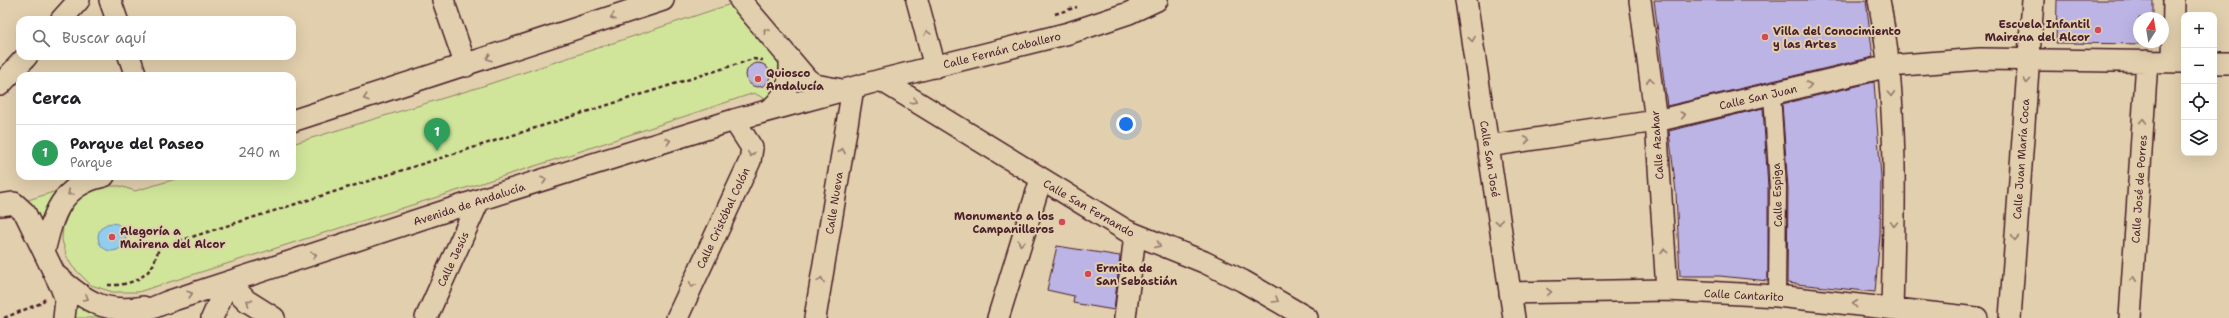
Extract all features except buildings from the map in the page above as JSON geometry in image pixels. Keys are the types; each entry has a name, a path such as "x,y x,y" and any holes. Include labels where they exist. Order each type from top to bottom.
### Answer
{"street":[{"path":"65,16 79,0"},
{"path":"110,0 116,16"},
{"path":"443,0 466,66"},
{"path":"296,120 466,66 663,0"},
{"path":"740,0 800,74 815,85 848,89"},
{"path":"917,0 935,67"},
{"name":"Calle Fernán Caballero","path":"848,89 1076,31 1129,13 1157,0"},
{"name":"Calle San José","path":"1466,0 1514,318"},
{"name":"Calle Azahar","path":"1640,0 1656,121 1667,290"},
{"path":"1879,0 1889,66 1895,223 1892,308"},
{"name":"Calle Juan María Coca","path":"2010,318 2033,0"},
{"path":"2174,0 2179,62"},
{"name":"Calle San Juan","path":"1488,146 1656,121 1889,66 1980,59 2179,62"},
{"path":"0,84 23,60"},
{"path":"130,60 135,72"},
{"name":"Calle José de Porres","path":"2130,318 2147,61"},
{"path":"771,109 786,93 791,74 790,62"},
{"path":"2217,63 2229,63"},
{"name":"Calle San Fernando","path":"881,80 1135,235 1223,272 1307,318"},
{"name":"Avenida de Andalucía","path":"128,318 167,302 479,200 734,120 848,89"},
{"name":"Calle Nueva","path":"815,318 848,89"},
{"name":"Calle Espiga","path":"1772,94 1778,188 1777,296"},
{"name":"Calle Cristóbal Colón","path":"677,318 750,160 752,148 734,120"},
{"path":"1001,309 1041,179"},
{"path":"44,252 50,226 61,201 82,183 91,180"},
{"name":"Calle Jesús","path":"426,318 479,200"},
{"path":"9,205 25,213 44,252 66,300 64,318"},
{"path":"1125,318 1135,235"},
{"name":"Avenida de Andalucía","path":"57,279 84,298 98,305 111,309 126,310 167,302"},
{"path":"212,318 228,282 247,301 274,318"},
{"name":"Calle Cantarito","path":"1510,293 1667,290 1777,296 1977,318"}],"path":[{"path":"104,284 117,286 126,284 141,277 152,265 160,247 753,59 766,61"},
{"path":"4,318 41,304 57,279"}],"green space":[{"path":"734,3 778,59 784,74 767,100 754,93 560,158 138,292 113,292 91,285 72,266 67,257 62,240 63,227 71,207 85,194 100,187 120,186 135,191 172,180 296,180 296,143 480,87"},
{"path":"66,188 43,232 22,202"},
{"path":"76,299 114,318 73,318"}],"water":[{"path":"112,223 118,224 122,227 125,231 125,243 122,247 118,250 112,251 106,250 102,247 99,243 98,237 99,231 102,227 106,224"}],"place":[{"name":"Escuela Infantil Mairena del Alcor","path":"2098,30"},
{"name":"Villa del Conocimiento y las Artes","path":"1765,37"},
{"name":"Quiosco Andalucía","path":"758,79"},
{"name":"Parque del Paseo","path":"437,151"},
{"name":"Monumento a los Campanilleros","path":"1062,222"},
{"name":"Alegoría a Mairena del Alcor","path":"112,237"},
{"name":"Ermita de San Sebastián","path":"1088,274"}]}
